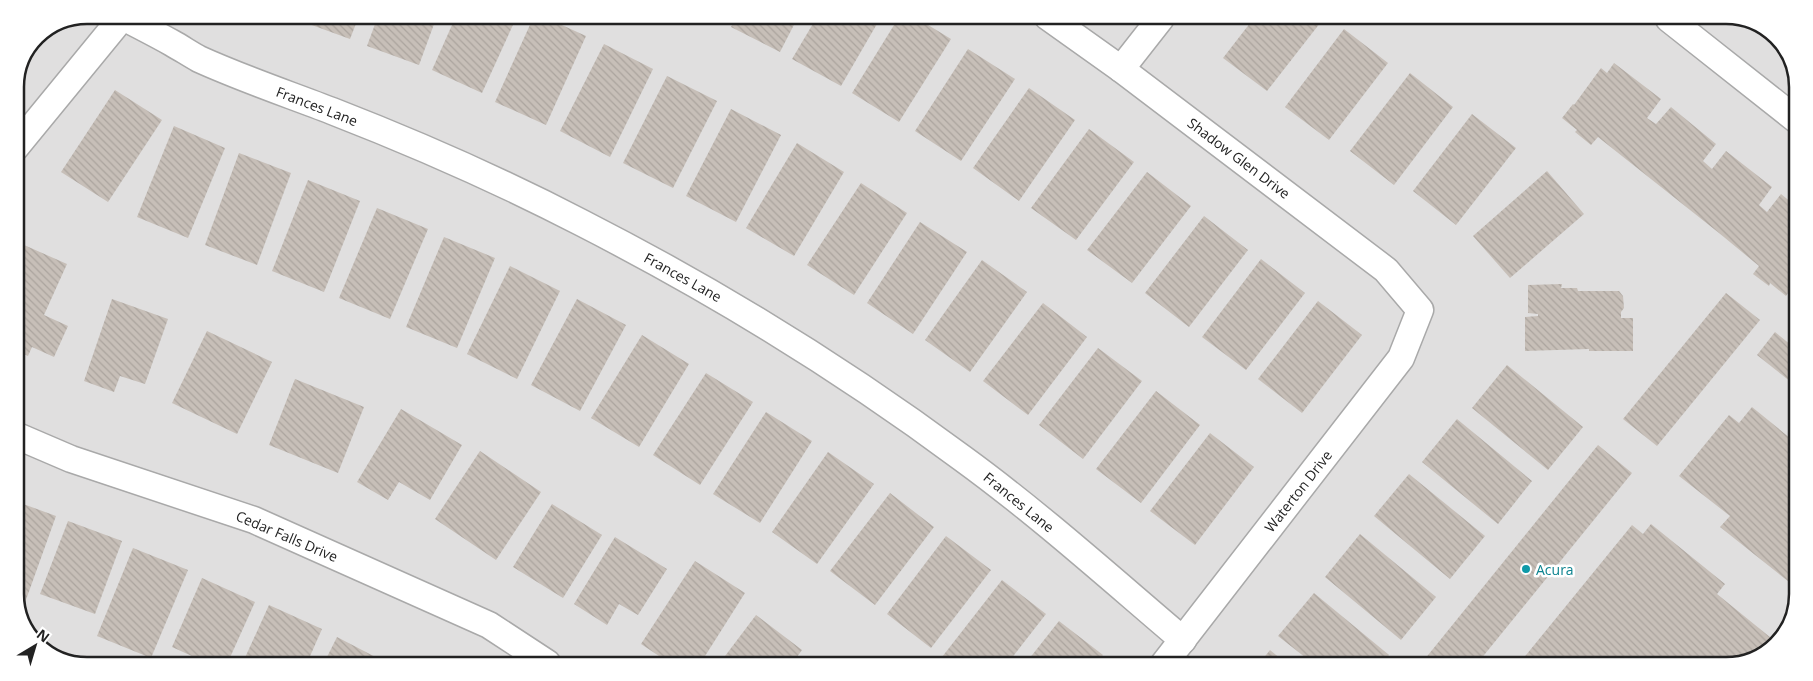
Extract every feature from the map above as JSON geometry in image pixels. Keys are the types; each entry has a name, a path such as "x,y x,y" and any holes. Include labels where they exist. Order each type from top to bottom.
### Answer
{"street":[{"path":"24,137 117,24"},
{"name":"Frances Lane","path":"138,24 213,65 333,111 499,182 660,264 738,309 890,406 964,458 1035,514 1183,640"},
{"name":"Shadow Glen Drive","path":"1058,24 1121,69 1386,270 1420,310"},
{"path":"1121,69 1156,24"},
{"path":"1675,24 1789,114"},
{"name":"Waterton Drive","path":"1169,657 1401,358 1420,310"},
{"name":"Cedar Falls Drive","path":"24,439 71,458 254,520 489,625 537,657"}],"shaded area":[{"path":"87,24 1726,24 1746,27 1758,32 1771,42 1781,55 1789,83 1789,594 1786,614 1774,636 1764,644 1746,654 1726,657 87,657 67,654 60,651 60,621 30,621 24,598 24,87 25,75 34,52 52,34 63,29"}],"building":[{"path":"309,24 356,24 350,39"},
{"path":"375,24 434,24 419,65 367,46"},
{"path":"452,24 513,24 482,93 432,70"},
{"path":"530,24 560,24 586,36 546,125 495,102"},
{"path":"732,24 794,24 780,52 731,27"},
{"path":"813,24 877,24 841,86 792,59"},
{"path":"895,24 926,24 951,39 899,122 852,93"},
{"path":"1249,24 1319,24 1267,91 1223,58"},
{"path":"1344,29 1388,63 1329,140 1285,107"},
{"path":"604,44 653,69 610,157 560,131"},
{"path":"968,49 1015,79 961,161 915,131"},
{"path":"1614,63 1661,99 1647,118 1656,124 1671,107 1716,144 1703,161 1712,169 1726,151 1772,187 1759,205 1767,212 1781,194 1789,200 1789,292 1786,296 1770,283 1769,286 1753,274 1759,266 1719,233 1598,137 1591,145 1562,118 1601,68 1607,73"},
{"path":"1410,73 1453,107 1394,185 1350,151"},
{"path":"667,76 717,101 673,188 623,163"},
{"path":"1029,88 1075,120 1019,201 973,168"},
{"path":"115,90 162,120 108,202 61,172"},
{"path":"731,109 781,135 736,222 686,196"},
{"path":"1472,114 1516,148 1456,225 1413,191"},
{"path":"174,126 225,148 188,238 137,217"},
{"path":"1089,129 1134,162 1076,240 1031,208"},
{"path":"797,143 844,172 794,256 746,228"},
{"path":"239,153 291,173 257,265 205,245"},
{"path":"1547,171 1584,214 1510,278 1473,236"},
{"path":"1147,172 1191,206 1132,283 1087,250"},
{"path":"308,180 360,201 324,292 272,271"},
{"path":"861,183 907,213 854,295 807,265"},
{"path":"377,208 428,229 390,319 339,298"},
{"path":"1204,216 1248,250 1189,327 1145,293"},
{"path":"920,222 967,252 913,334 867,303"},
{"path":"444,237 495,258 457,348 406,327"},
{"path":"24,245 67,264 44,315 68,326 54,357 32,347 28,356 24,354"},
{"path":"1261,259 1305,293 1246,370 1202,337"},
{"path":"982,260 1027,292 970,372 925,340"},
{"path":"510,266 560,291 517,379 467,354"},
{"path":"1562,284 1561,288 1577,288 1578,291 1619,291 1623,296 1624,308 1621,312 1621,318 1633,318 1633,351 1589,351 1589,349 1525,351 1525,317 1538,316 1538,314 1528,313 1528,285"},
{"path":"1726,293 1760,320 1657,446 1623,419"},
{"path":"112,299 168,319 145,384 120,376 114,392 84,381"},
{"path":"577,299 626,325 580,411 531,385"},
{"path":"1318,301 1362,335 1302,413 1258,379"},
{"path":"1043,303 1087,337 1028,415 983,381"},
{"path":"207,331 272,362 237,434 172,403"},
{"path":"1775,332 1789,343 1789,380 1757,355"},
{"path":"642,335 689,364 639,447 591,418"},
{"path":"1098,348 1142,381 1083,459 1039,425"},
{"path":"1507,365 1583,427 1548,470 1472,408"},
{"path":"706,373 753,402 700,485 653,455"},
{"path":"295,379 364,407 338,473 269,445"},
{"path":"1156,391 1200,425 1141,503 1096,469"},
{"path":"1752,407 1789,437 1789,582 1720,527 1730,516 1679,476 1729,415 1739,423"},
{"path":"401,409 462,445 430,500 399,482 388,500 357,482"},
{"path":"766,412 812,441 760,523 713,494"},
{"path":"1457,419 1532,481 1498,524 1422,462"},
{"path":"1210,433 1254,467 1195,545 1150,511"},
{"name":"Acura","path":"1598,445 1632,473 1482,657 1426,657"},
{"path":"480,451 541,492 496,560 435,519"},
{"path":"828,452 874,484 817,564 772,532"},
{"path":"1409,474 1485,536 1450,579 1374,516"},
{"path":"890,493 934,527 875,605 830,571"},
{"path":"24,504 56,516 25,603"},
{"path":"552,504 602,535 563,598 513,567"},
{"path":"68,521 122,541 95,614 40,594"},
{"path":"1651,524 1725,584 1717,594 1771,638 1754,651 1738,656 1726,657 1524,657 1632,525 1643,534"},
{"path":"1360,534 1436,597 1401,640 1325,577"},
{"path":"946,536 991,570 931,648 887,614"},
{"path":"615,537 667,569 638,615 619,604 607,625 574,604"},
{"path":"133,548 188,570 151,657 97,636"},
{"path":"695,561 745,593 704,657 660,657 641,644"},
{"path":"202,578 255,602 230,657 194,657 172,647"},
{"path":"1002,580 1046,614 1012,657 942,657"},
{"path":"1314,593 1389,655 1387,657 1305,657 1278,636"},
{"path":"269,605 322,629 310,657 245,657"},
{"path":"756,615 802,650 797,657 724,657"},
{"path":"1059,621 1103,655 1101,657 1031,657"},
{"path":"337,637 375,657 327,657"},
{"path":"1270,650 1278,657 1264,657"}],"place":[{"name":"Acura","path":"1526,569"}]}
